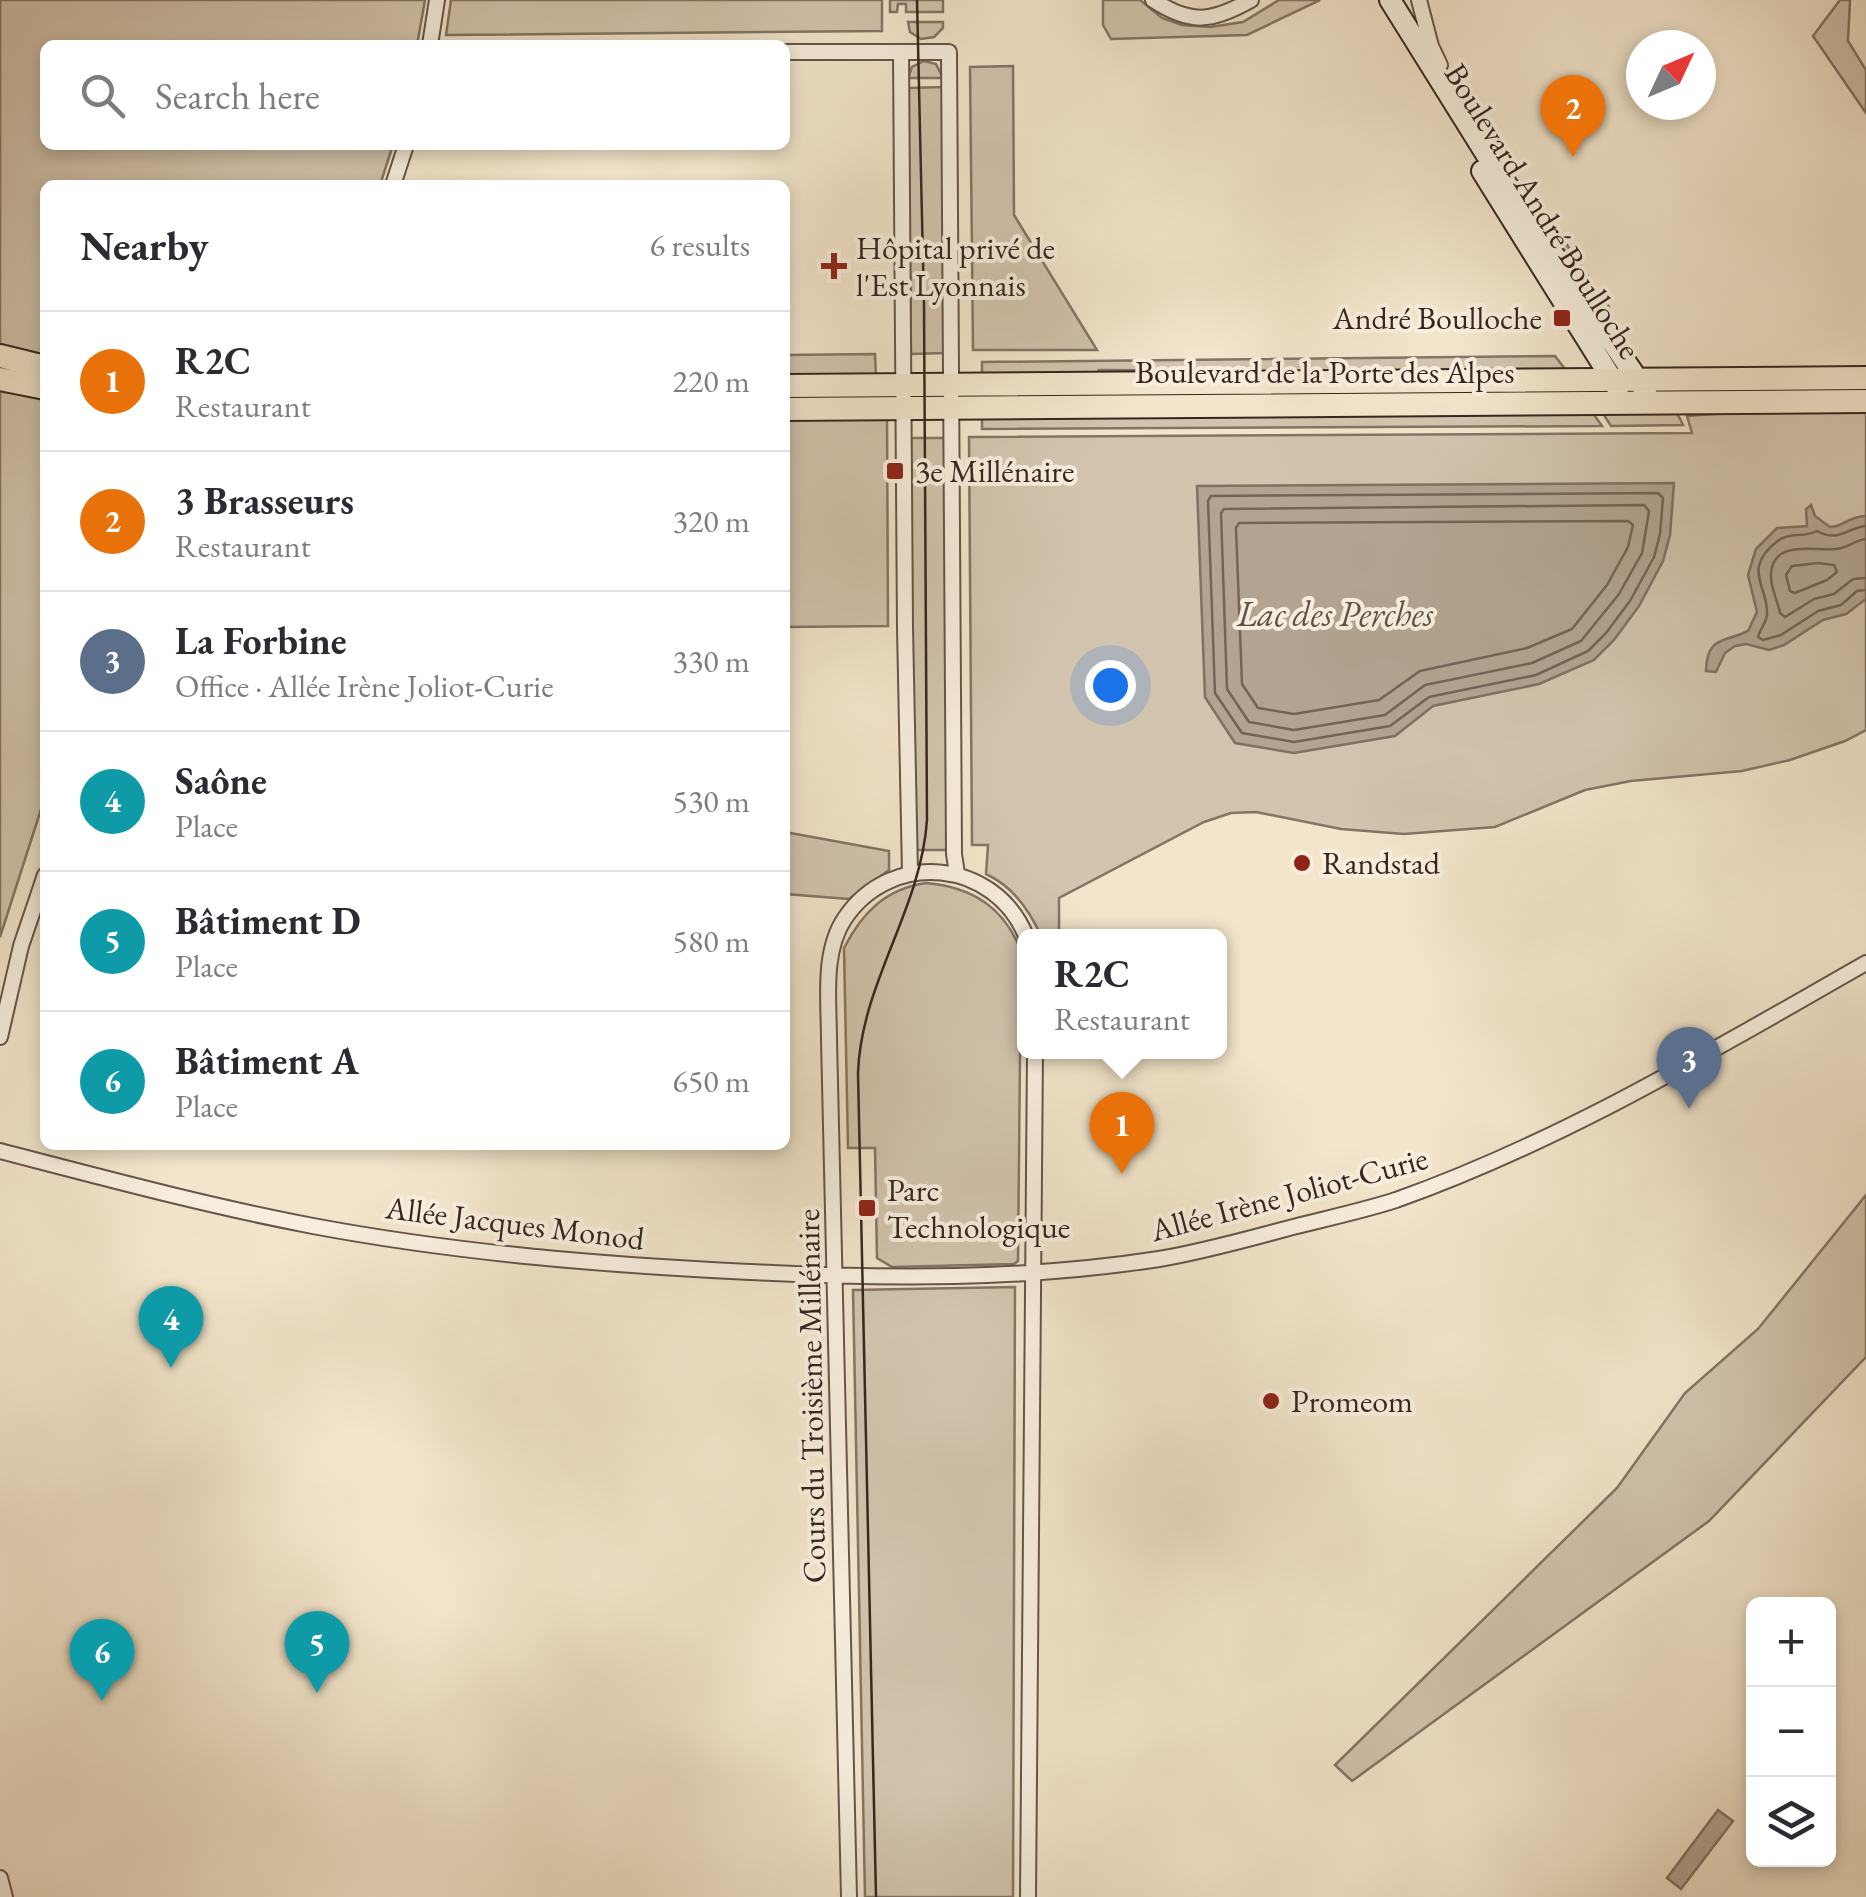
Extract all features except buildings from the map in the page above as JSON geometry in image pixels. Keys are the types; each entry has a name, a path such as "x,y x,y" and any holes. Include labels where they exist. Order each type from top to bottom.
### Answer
{"main road":[{"name":"Boulevard André Boulloche","path":"1376,0 1627,403"},
{"name":"Boulevard André Boulloche","path":"1390,0 1486,154 1653,403"},
{"path":"0,356 40,366"},
{"name":"Boulevard de la Porte des Alpes","path":"790,409 903,398 1612,380 1866,378"},
{"path":"0,379 40,387"},
{"name":"Boulevard de la Porte des Alpes","path":"790,387 903,398"},
{"name":"Boulevard de la Porte des Alpes","path":"951,397 1627,403 1866,401"}],"street":[{"path":"431,40 436,0"},
{"path":"1153,0 1180,17 1212,17 1251,0"},
{"path":"1419,0 1431,46 1486,154"},
{"path":"790,52 949,52 953,836 957,874"},
{"path":"901,52 910,873"},
{"path":"396,180 404,150"},
{"name":"Cours du Troisième Millénaire","path":"849,1897 830,956 845,918 864,898 894,878 910,873 957,874 984,885 1007,904 1022,929"},
{"path":"0,1037 21,946 40,889"},
{"name":"Allée Irène Joliot-Curie","path":"1033,1273 1204,1250 1390,1202 1583,1121 1866,963"},
{"path":"1028,1897 1035,1059"},
{"name":"Allée Jacques Monod","path":"0,1151 319,1227 467,1249 632,1266 835,1276 1033,1273"},
{"path":"0,1878 4,1897"}],"shaded area":[{"path":"0,0 425,0 418,40 40,40 40,150 391,150 382,180 40,180 40,381 0,371"},
{"path":"451,0 882,0 882,31 446,35"},
{"path":"890,0 943,0 943,12 906,12 906,4 898,4 897,12 890,12"},
{"path":"1103,0 1140,0 1162,18 1182,25 1210,27 1243,22 1279,0 1320,0 1247,35 1111,39 1103,25"},
{"path":"1840,0 1850,0 1848,41 1866,70 1866,113 1813,36"},
{"path":"908,22 943,22 943,28 934,37 921,39 910,32"},
{"path":"924,61 936,64 943,78 908,78 912,67"},
{"path":"1013,66 1014,215 1097,350 973,350 970,67"},
{"path":"943,87 945,353 911,354 908,88"},
{"path":"1536,214 1559,233 1609,307 1602,312"},
{"path":"875,354 876,378 790,378 790,355"},
{"path":"1555,356 1568,373 1099,370 1093,377 982,377 982,362"},
{"path":"0,387 40,396 40,813 0,937"},
{"path":"1590,409 1602,426 982,429 982,415"},
{"path":"1600,409 1675,409 1683,425 1611,426"},
{"path":"1866,409 1866,730 1790,760 1742,771 1631,781 1585,790 1495,827 1404,834 1341,829 1256,812 1231,813 1204,822 1059,898 1059,929 1037,929 1019,900 986,874 988,845 972,845 969,437 1692,433 1687,416"},
{"path":"887,414 888,626 790,627 790,415"},
{"path":"911,438 946,438 949,850 914,850"},
{"path":"790,833 889,851 889,870 849,899 790,894"},
{"path":"943,885 972,895 996,911 1017,942 1020,1059 1018,1261 1014,1264 892,1267 877,1258 875,1148 848,1148 844,948 876,905 911,886"},
{"path":"1866,1195 1866,1357 1709,1521 1352,1781 1335,1765 1617,1488 1685,1393 1758,1329"},
{"path":"1015,1287 1013,1897 865,1897 853,1290"}],"water":[{"name":"Lac des Perches","path":"1674,483 1670,535 1663,561 1639,606 1594,660 1539,684 1433,706 1395,736 1294,753 1235,743 1205,697 1197,486"},
{"path":"1811,505 1815,516 1830,527 1866,516 1866,599 1846,614 1823,620 1784,645 1769,650 1746,644 1735,646 1725,653 1716,672 1706,671 1713,646 1748,631 1757,612 1748,575 1756,549 1777,528 1807,526 1806,509"},
{"path":"1718,1810 1733,1821 1681,1889 1667,1878"}],"tram line":[{"path":"876,1897 858,1073 869,1008 914,885 927,820 924,305 917,0"}],"place":[{"name":"3 Brasseurs","path":"1573,157"},
{"name":"Hôpital privé de l'Est Lyonnais","path":"834,266"},
{"name":"André Boulloche","path":"1562,318"},
{"name":"3e Millénaire","path":"895,471"},
{"name":"Randstad","path":"1302,863"},
{"name":"La Forbine","path":"1689,1109"},
{"name":"R2C","path":"1122,1174"},
{"name":"Parc Technologique","path":"867,1208"},
{"name":"Saône","path":"171,1368"},
{"name":"Promeom","path":"1271,1401"},
{"name":"Bâtiment D","path":"317,1693"},
{"name":"Bâtiment A","path":"102,1701"}]}
